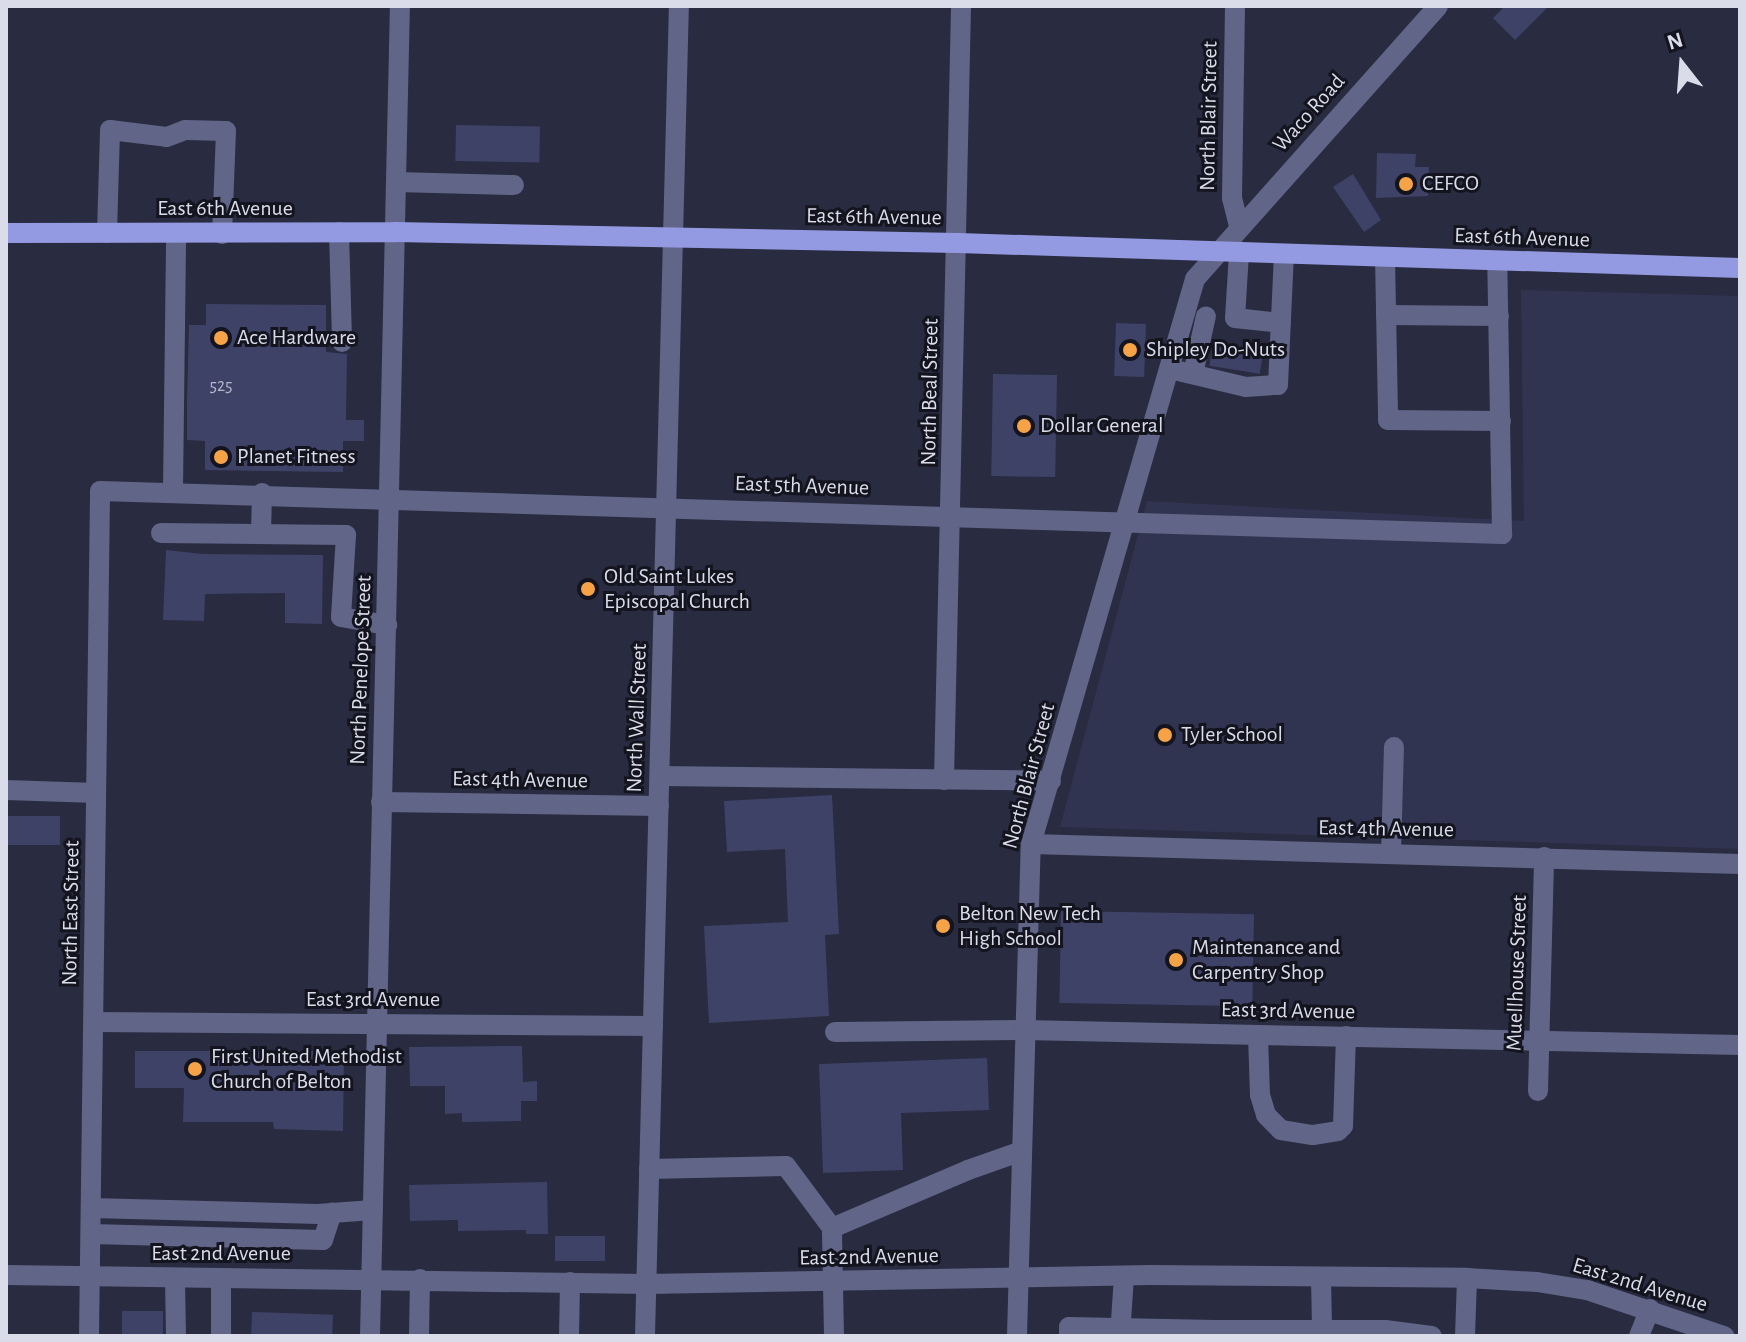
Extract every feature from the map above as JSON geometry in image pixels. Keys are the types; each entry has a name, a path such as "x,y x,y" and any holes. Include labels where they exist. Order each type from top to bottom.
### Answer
{"main road":[{"name":"East 6th Avenue","path":"6,233 395,232 674,237 1740,268"}],"street":[{"name":"North Penelope Street","path":"370,1336 400,6"},
{"name":"North Wall Street","path":"645,1336 679,6"},
{"name":"North Beal Street","path":"944,780 961,6"},
{"name":"North Blair Street","path":"1235,6 1232,198 1239,226"},
{"name":"Waco Road","path":"1216,252 1438,6"},
{"path":"107,233 110,130 167,137 185,130 226,131 222,234"},
{"path":"396,182 514,185"},
{"path":"339,232 342,342"},
{"path":"173,490 176,234"},
{"name":"North Blair Street","path":"1017,1336 1031,844 1170,369 1196,315 1195,279 1216,252"},
{"path":"1235,318 1239,253"},
{"path":"1170,369 1208,380 1268,388 1278,385 1284,254"},
{"path":"1385,257 1388,420 1501,421 1497,261"},
{"path":"1193,374 1196,315 1281,323"},
{"path":"1386,315 1499,316"},
{"name":"East 5th Avenue","path":"100,491 173,490 390,500 667,506 1502,534 1501,421"},
{"name":"North East Street","path":"89,1336 100,491"},
{"path":"261,534 262,493"},
{"path":"161,533 346,535 341,617 387,625"},
{"path":"1391,853 1394,747"},
{"path":"660,776 1051,781"},
{"path":"6,790 96,793"},
{"name":"East 4th Avenue","path":"381,802 659,806"},
{"name":"East 4th Avenue","path":"1031,844 1740,864"},
{"name":"Muellhouse Street","path":"1538,1091 1544,857"},
{"name":"East 3rd Avenue","path":"94,1022 653,1026"},
{"name":"East 3rd Avenue","path":"835,1032 1024,1030 1740,1045"},
{"path":"1258,1035 1260,1095 1266,1115 1281,1130 1313,1135 1338,1131 1343,1126 1346,1036"},
{"path":"832,1228 968,1170 1022,1151"},
{"path":"649,1169 786,1166 832,1228 830,1282 834,1336"},
{"path":"91,1208 373,1210"},
{"path":"91,1234 323,1240 332,1212"},
{"name":"East 2nd Avenue","path":"6,1275 646,1284 1124,1276 1467,1278 1537,1282 1587,1290 1719,1335"},
{"path":"1120,1332 1124,1276"},
{"path":"1321,1277 1322,1330"},
{"path":"1465,1336 1467,1278"},
{"path":"175,1279 176,1336"},
{"path":"221,1279 221,1336"},
{"path":"419,1336 420,1279"},
{"path":"569,1336 570,1282"},
{"path":"1639,1336 1650,1309"},
{"path":"1069,1336 1069,1327 1166,1333 1385,1330 1432,1336"}],"shaded area":[{"path":"1521,290 1740,296 1740,849 1060,827 1147,501 1524,521"}],"building":[{"path":"1505,6 1549,6 1515,40 1493,18"},
{"path":"456,125 540,126 539,162 455,161"},
{"name":"CEFCO","path":"1377,153 1416,154 1415,167 1429,167 1428,196 1376,198"},
{"name":"CEFCO","path":"1353,174 1381,220 1364,232 1333,187"},
{"path":"206,304 326,305 326,352 347,354 346,420 364,420 364,441 343,441 343,472 205,470 205,441 187,440 187,400 189,325 206,325"},
{"name":"Shipley Do-Nuts","path":"1116,323 1146,324 1144,377 1114,376"},
{"path":"1213,343 1263,351 1260,374 1209,366"},
{"name":"Dollar General","path":"993,374 1057,375 1055,477 991,476"},
{"path":"166,550 202,554 323,555 322,624 285,623 285,593 205,594 204,621 163,620"},
{"path":"832,795 839,934 825,935 829,1016 709,1023 704,926 788,922 785,849 727,852 724,801"},
{"path":"6,816 60,816 60,845 6,845"},
{"path":"1061,911 1254,914 1252,1006 1059,1003"},
{"path":"522,1046 523,1082 537,1081 537,1101 521,1101 521,1121 462,1122 462,1113 445,1114 445,1086 410,1086 409,1047"},
{"path":"135,1051 344,1051 343,1131 274,1129 273,1122 183,1122 184,1088 135,1088"},
{"path":"987,1058 989,1110 901,1113 903,1170 823,1173 819,1064"},
{"path":"547,1182 548,1234 526,1234 526,1230 458,1231 458,1220 410,1221 409,1185"},
{"path":"555,1236 605,1236 605,1261 555,1261"},
{"path":"122,1311 163,1311 163,1336 122,1336"},
{"path":"252,1312 333,1315 332,1336 251,1336"}],"place":[{"name":"CEFCO","path":"1406,184"},
{"name":"Ace Hardware","path":"221,338"},
{"name":"Shipley Do-Nuts","path":"1130,350"},
{"name":"Dollar General","path":"1024,426"},
{"name":"Planet Fitness","path":"221,457"},
{"name":"Old Saint Lukes Episcopal Church","path":"588,589"},
{"name":"Tyler School","path":"1165,735"},
{"name":"Belton New Tech High School","path":"943,926"},
{"name":"Maintenance and Carpentry Shop","path":"1176,960"},
{"name":"First United Methodist Church of Belton","path":"195,1069"}]}
